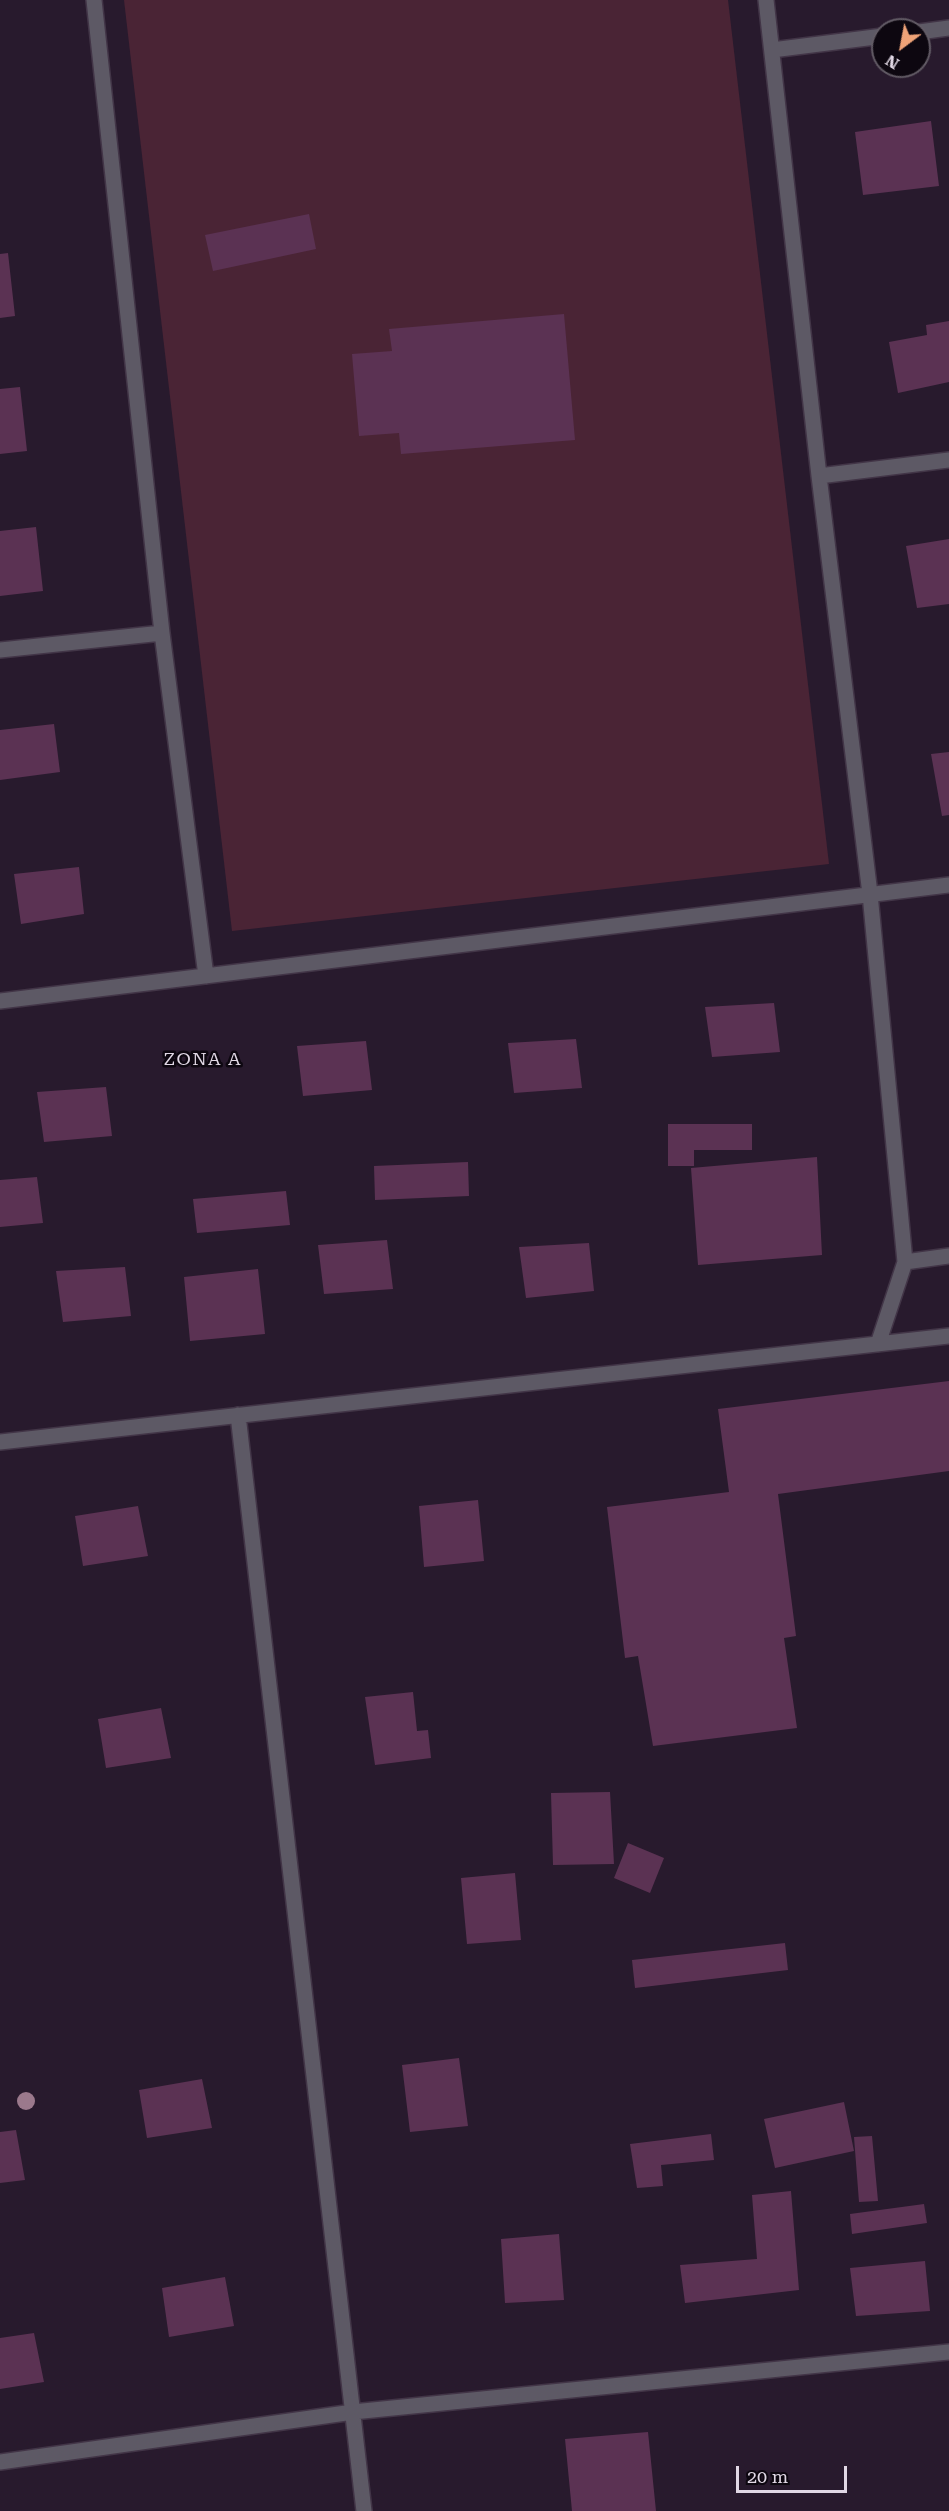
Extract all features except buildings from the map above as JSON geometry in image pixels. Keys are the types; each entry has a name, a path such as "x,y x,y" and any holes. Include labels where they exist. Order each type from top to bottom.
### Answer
{"street":[{"path":"94,0 162,633 207,976"},
{"path":"766,0 819,476 870,894 905,1262 878,1344"},
{"path":"931,30 949,28"},
{"path":"772,50 871,38"},
{"path":"819,476 949,460"},
{"path":"0,650 162,633"},
{"path":"0,1001 949,885"},
{"path":"905,1262 949,1256"},
{"path":"0,1442 949,1336"},
{"path":"237,1415 364,2511"},
{"path":"0,2462 353,2412 949,2352"}],"shaded area":[{"path":"124,0 728,0 829,864 232,931"}],"district":[{"name":"ZONA A","path":"203,1060"}]}
